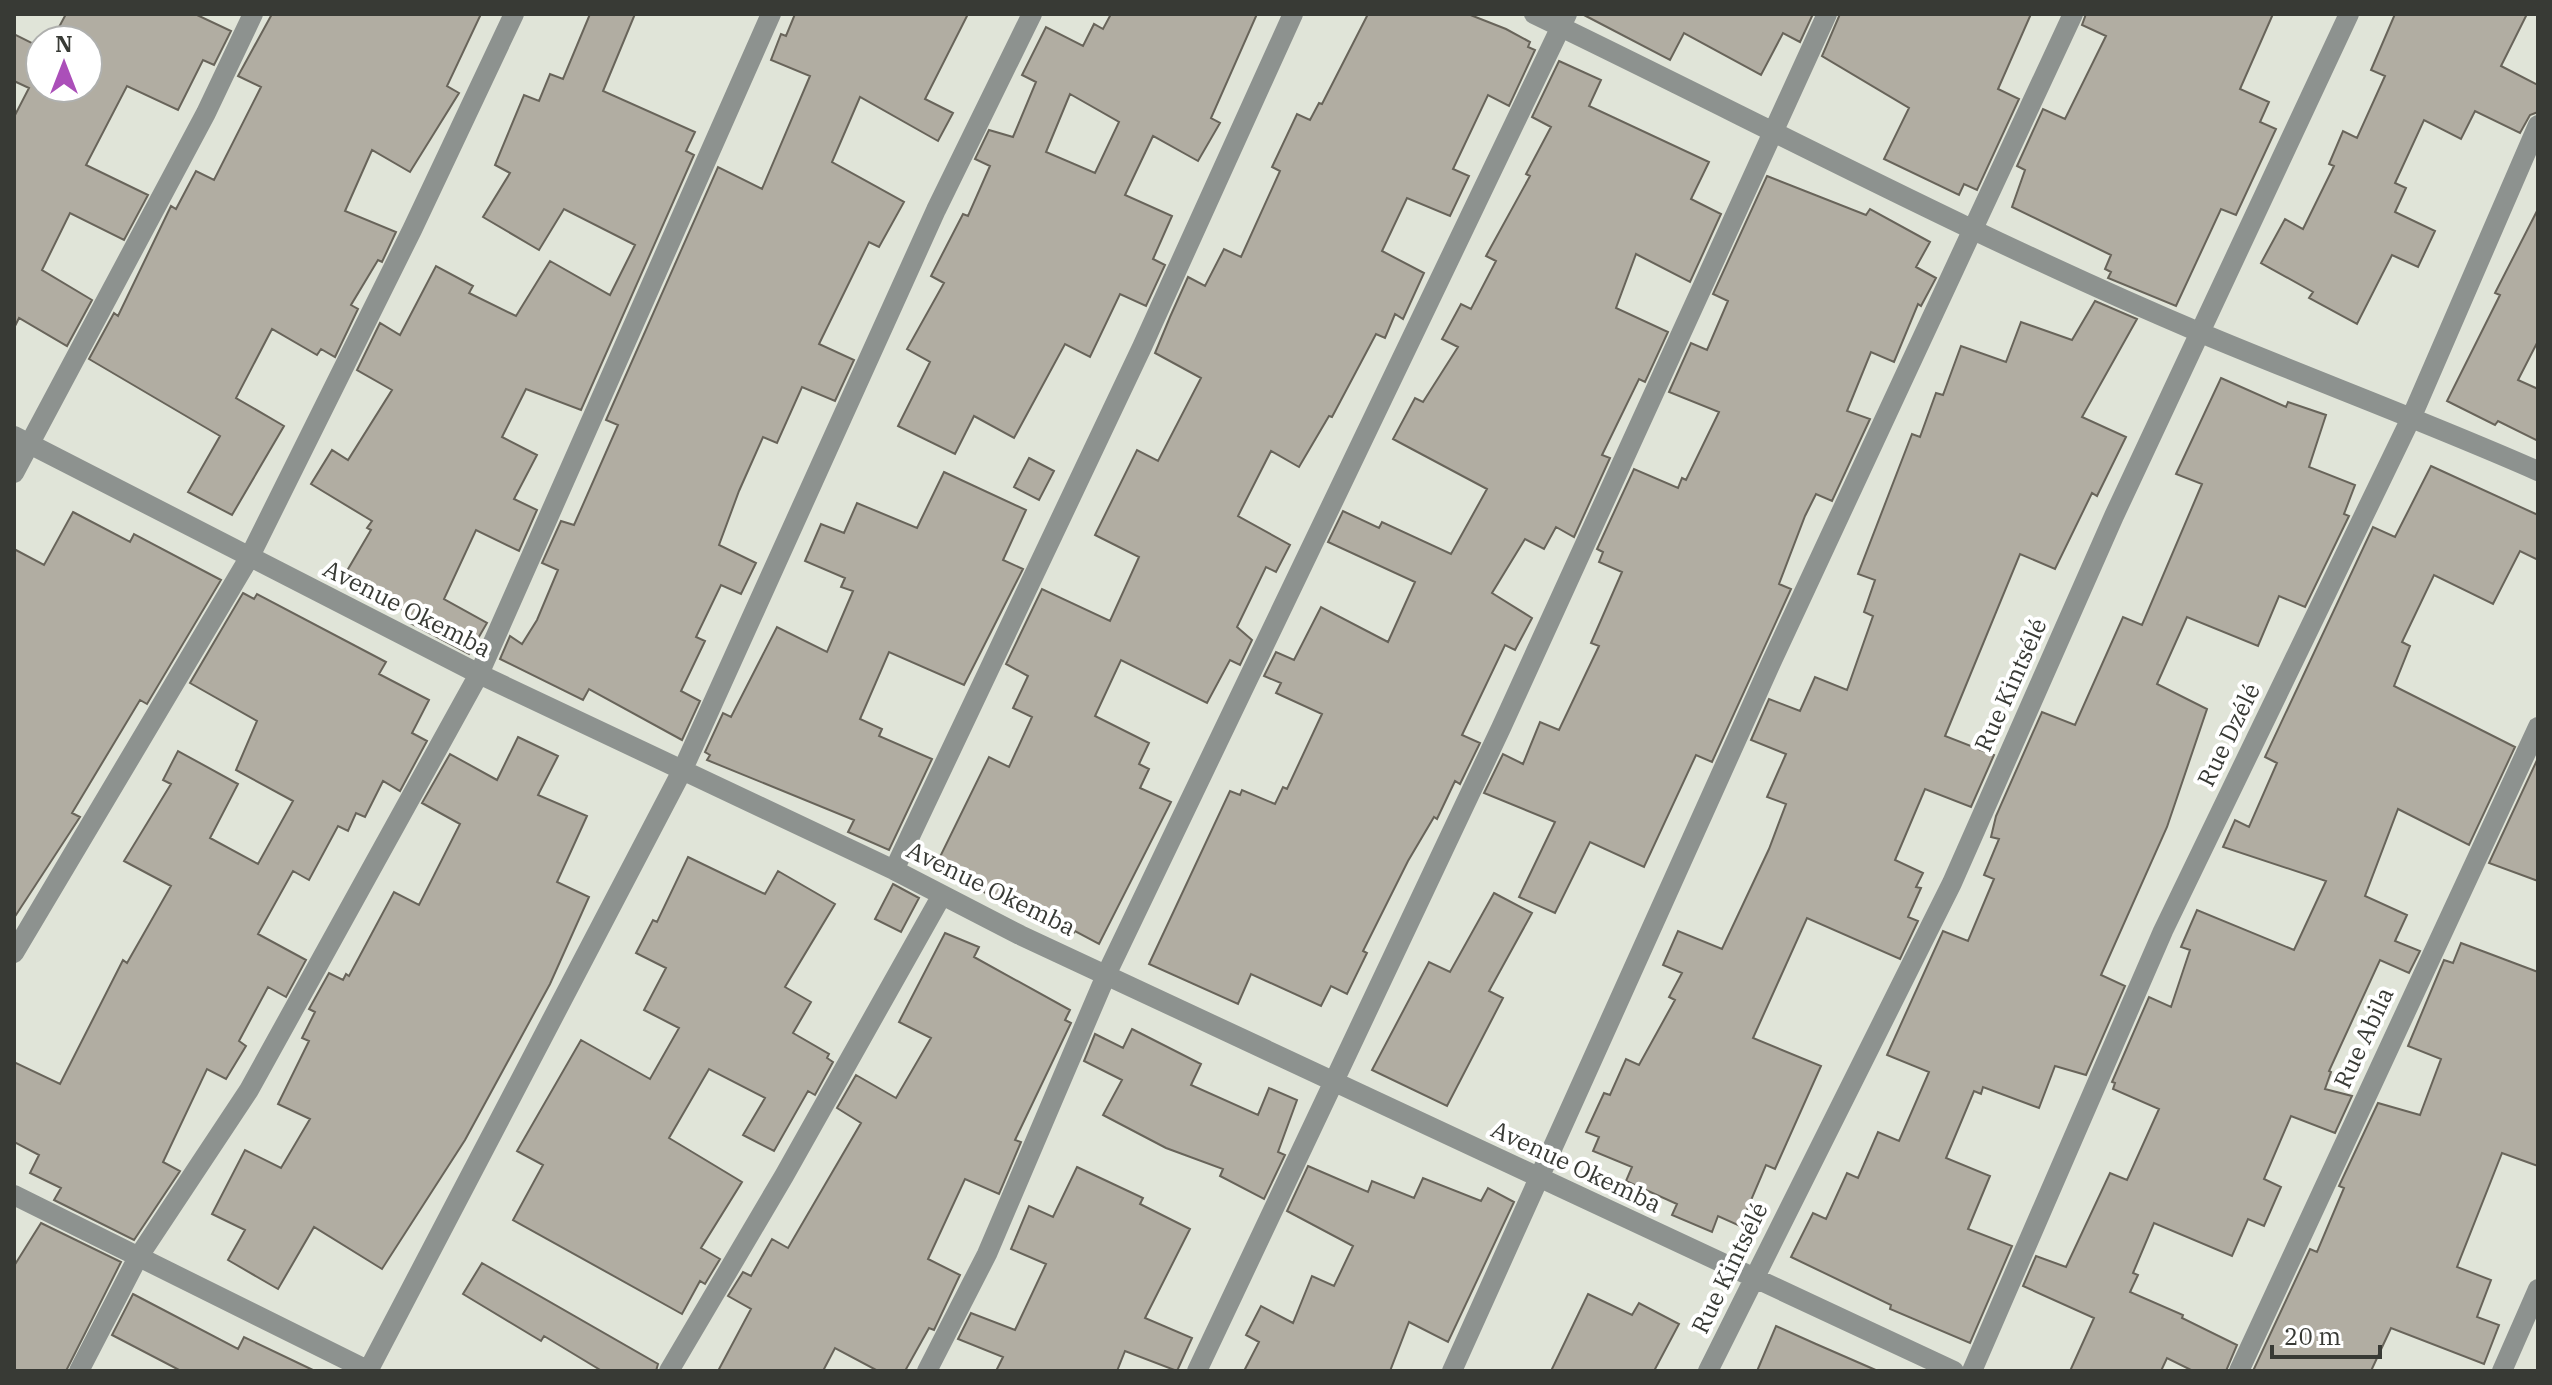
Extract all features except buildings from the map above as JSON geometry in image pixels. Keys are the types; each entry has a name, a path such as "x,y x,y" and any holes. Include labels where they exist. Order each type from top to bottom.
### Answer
{"street":[{"path":"14,473 22,440 206,113 253,14"},
{"path":"14,953 249,558 405,244 514,14"},
{"path":"79,1371 137,1259 249,1090 479,674 771,14"},
{"path":"14,1195 137,1259 368,1371 683,769 936,210 1032,14"},
{"path":"894,870 1142,347 1293,14"},
{"path":"1534,14 1564,21 1773,132 1974,230 2201,333 2412,416 2538,471"},
{"path":"1197,1371 1501,728 1827,14"},
{"path":"1452,1371 1771,663 2073,14"},
{"name":"Rue Kintsélé","path":"1708,1371 1952,883 2114,516 2349,14"},
{"path":"927,1371 987,1254 1107,973 1564,21"},
{"name":"Rue Dzélé","path":"1972,1371 2163,931 2412,416 2538,125"},
{"name":"Avenue Okemba","path":"22,440 479,674 1753,1280 1954,1371"},
{"name":"Rue Abila","path":"2239,1371 2538,727"},
{"path":"669,1371 784,1176 942,895"},
{"path":"2502,1371 2538,1289"}]}
